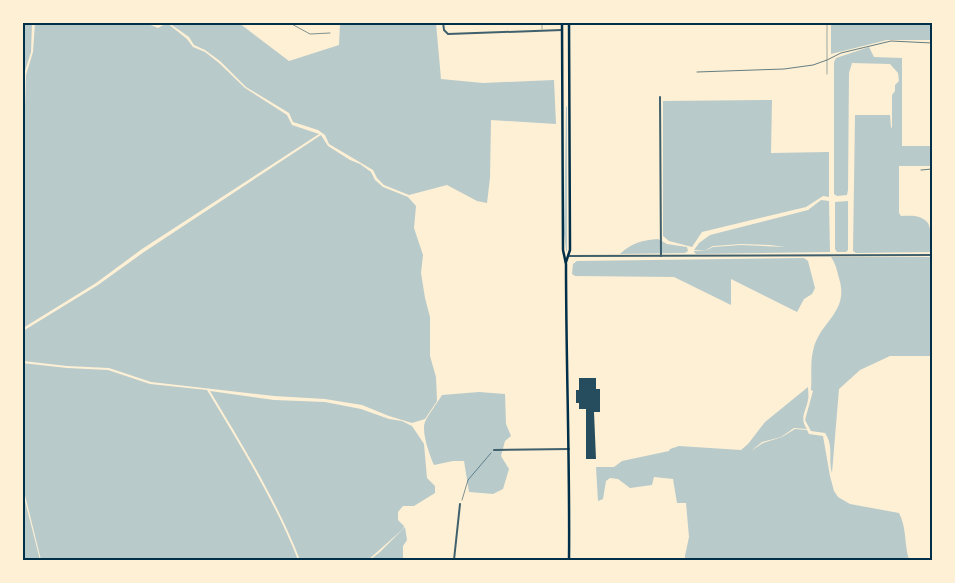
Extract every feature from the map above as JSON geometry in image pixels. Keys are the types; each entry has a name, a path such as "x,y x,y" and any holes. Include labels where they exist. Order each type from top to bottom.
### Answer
{"main road":[{"path":"562,22 563,250 566,264 569,560"},
{"path":"566,264 570,250 570,22"},
{"path":"562,31 570,31"},
{"path":"562,95 570,95"}],"street":[{"path":"443,22 444,30 448,34 542,30 562,31"},
{"path":"660,97 661,256"},
{"path":"568,256 932,255"},
{"path":"494,450 569,449"},
{"path":"454,560 460,504"}],"lane":[{"path":"542,22 542,30"},
{"path":"827,22 827,74"}],"path":[{"path":"288,22 310,34 330,33"},
{"path":"460,504 468,480 494,450"}],"shaded area":[{"path":"22,23 32,23 31,52 25,71 22,68"},
{"path":"35,23 146,23 158,28 167,23 187,39 193,47 205,52 219,63 245,88 287,115 292,125 319,134 142,249 96,283 23,328 22,203 26,75 33,52"},
{"path":"169,23 239,23 289,61 339,45 340,23 436,23 441,79 483,83 554,80 556,124 491,120 490,178 487,203 477,201 447,185 409,195 384,185 377,178 373,170 329,144 325,135 318,130 293,122 289,113 246,87 220,61 205,50 194,45 189,37"},
{"path":"831,23 932,23 932,40 887,40 831,54"},
{"path":"869,47 874,57 902,58 902,146 932,146 932,166 899,166 899,213 901,216 919,217 928,223 932,234 932,252 856,253 853,251 855,115 890,115 892,128 892,95 895,91 895,85 899,81 898,73 890,64 852,63 849,73 848,190 847,195 837,196 834,194 834,62 836,58"},
{"path":"772,100 771,153 829,152 829,197 823,196 806,207 702,232 692,247 669,241 663,236 663,101"},
{"path":"567,107 567,251 564,233"},
{"path":"321,135 328,146 360,164 371,172 375,180 383,187 408,197 416,206 414,228 423,255 421,273 430,317 430,356 436,377 437,401 425,419 412,423 362,405 325,399 274,396 151,382 109,368 23,361 23,331 98,285 144,252"},
{"path":"821,200 829,201 830,252 696,254 694,252 707,250 713,247 741,245 785,247 741,244 713,246 706,250 694,250 699,243 710,235 808,210"},
{"path":"848,201 848,250 846,252 837,252 835,249 835,202"},
{"path":"658,239 667,244 687,247 688,251 685,253 620,254 628,247 638,243"},
{"path":"831,257 932,257 932,356 890,356 860,370 839,389 832,473 828,438 825,433 811,431 805,420 813,391 811,390 813,351 816,341 837,309 840,300 839,278"},
{"path":"804,258 808,261 815,288 812,294 804,299 797,312 731,279 731,305 674,277 575,276 572,274 573,264 577,261"},
{"path":"22,363 108,370 150,384 207,390 268,495 298,560 41,560 23,487"},
{"path":"808,387 808,398 803,418 807,429 794,428 781,437 762,442 751,451 763,443 782,437 795,429 807,430 809,434 823,436 830,476 834,491 838,497 850,504 899,513 902,519 909,560 685,560 689,537 686,503 677,503 673,479 654,477 652,485 630,488 618,479 610,478 606,481 603,499 598,501 596,467 614,467 622,461 669,451 679,446 741,450 765,422"},
{"path":"210,391 274,400 325,402 361,409 389,419 402,421 412,426 424,444 427,478 435,486 435,493 414,506 403,506 398,512 398,520 404,526 403,529 368,560 300,560 270,495"},
{"path":"479,392 505,394 506,424 511,436 505,441 501,456 509,469 503,489 493,494 469,492 464,461 434,465 424,432 426,419 442,395"},
{"path":"23,493 40,560 23,560"},
{"path":"405,527 407,540 403,546 403,560 370,560 380,552"}],"building":[{"path":"579,378 596,378 596,389 600,389 600,412 594,412 596,459 586,459 586,409 579,409 579,403 576,403 576,390 579,390"}],"railway":[{"path":"697,72 784,69 813,65 841,53 891,41 932,43"},
{"path":"921,170 932,169"}]}
